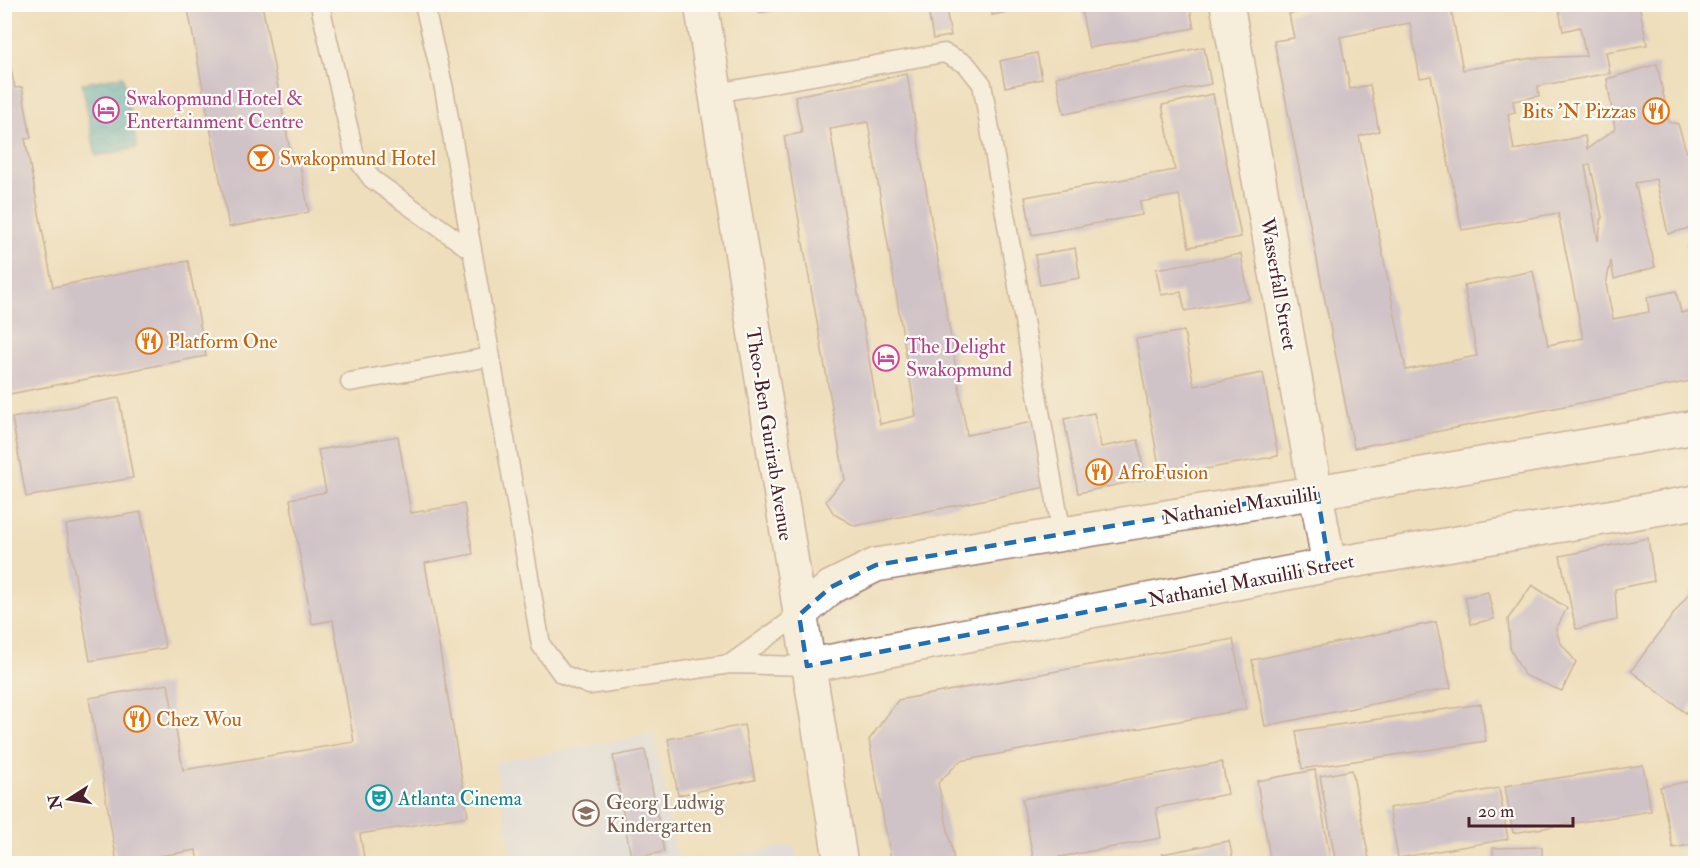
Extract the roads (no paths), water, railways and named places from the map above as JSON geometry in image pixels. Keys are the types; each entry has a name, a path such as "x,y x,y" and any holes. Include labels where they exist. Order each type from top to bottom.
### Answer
{"street":[{"name":"Theo-Ben Gurirab Avenue","path":"701,4 841,864"},
{"name":"Wasserfall Street","path":"1227,4 1329,565"},
{"name":"Nathaniel Maxuilili","path":"799,615 831,587 876,565 1695,427"},
{"name":"Nathaniel Maxuilili Street","path":"807,666 1329,565 1695,502"}],"lane":[{"path":"321,4 355,156 372,179 471,250"},
{"path":"424,4 444,89 541,645 562,674 589,685 730,664 807,666"},
{"path":"716,93 944,53 966,64 982,84 1062,535"},
{"path":"350,382 490,357"},
{"path":"730,664 799,615"}],"water":[{"path":"123,76 137,148 96,156 82,83"}],"place":[{"name":"Swakopmund Hotel & Entertainment Centre","path":"106,110"},
{"name":"Bits 'N Pizzas","path":"1656,111"},
{"name":"Swakopmund Hotel","path":"261,158"},
{"name":"Platform One","path":"149,341"},
{"name":"The Delight Swakopmund","path":"886,358"},
{"name":"AfroFusion","path":"1099,472"},
{"name":"Chez Wou","path":"137,719"},
{"name":"Atlanta Cinema","path":"379,798"},
{"name":"Georg Ludwig Kindergarten","path":"586,813"}]}
